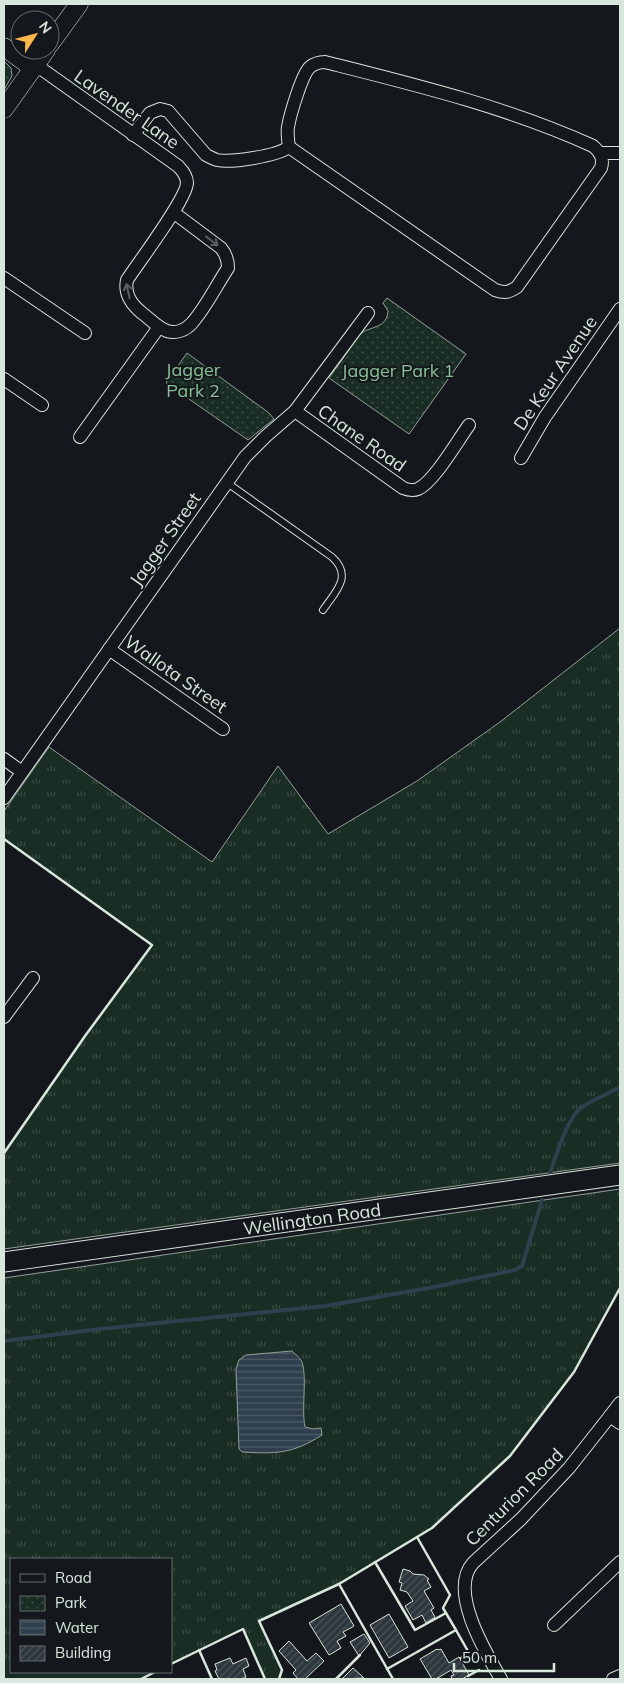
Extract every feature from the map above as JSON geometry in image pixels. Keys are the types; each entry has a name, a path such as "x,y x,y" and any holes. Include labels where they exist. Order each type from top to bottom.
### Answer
{"main road":[{"name":"Wellington Road","path":"4,1262 620,1175"}],"street":[{"path":"60,30 79,4"},
{"path":"4,47 33,68"},
{"path":"4,109 39,60"},
{"path":"325,62 472,100 587,143 600,153 603,163 517,287 509,293 503,293 495,290 289,147 287,128 306,73 315,64 325,62"},
{"name":"Lavender Lane","path":"33,68 43,70 182,170 187,183 184,193 173,212"},
{"path":"133,134 150,113 160,109 168,111 206,155 212,159 226,161 271,155 289,147"},
{"path":"600,153 620,153"},
{"path":"173,212 225,253 228,268 192,323 188,327 176,332 168,332 159,327 138,309 128,297 126,286 127,280 173,212"},
{"path":"4,278 86,333"},
{"name":"De Keur Avenue","path":"521,458 545,417 620,309"},
{"name":"Jagger Street","path":"4,798 226,482 245,457 295,411 368,313"},
{"path":"80,436 159,327"},
{"path":"4,379 42,405"},
{"name":"Chane Road","path":"295,411 408,490 418,489 431,478 468,425"},
{"name":"Wallota Street","path":"109,649 223,729"},
{"path":"4,759 22,772"},
{"path":"4,1017 33,978"},
{"name":"Centurion Road","path":"501,1679 480,1641 468,1611 466,1577 470,1566 520,1520 615,1420 620,1403"},
{"path":"554,1625 620,1562"},
{"path":"613,1679 620,1676"}],"lane":[{"path":"226,482 332,557 341,566 343,573 339,586 323,610"}],"green space":[{"path":"4,61 11,68 12,76 4,90"},
{"name":"Jagger Park 1","path":"387,298 466,354 409,434 329,378 361,333 385,321 388,311 383,303"},
{"name":"Jagger Park 2","path":"187,353 269,413 274,419 248,440 166,383"},
{"path":"620,628 620,1163 4,1249 4,1153 85,1036 152,945 4,839 4,811 49,747 212,862 278,766 328,834 417,781 500,722"},
{"path":"620,1189 620,1288 574,1372 510,1456 432,1528 339,1584 259,1621 282,1670 279,1679 265,1679 243,1629 172,1664 172,1558 10,1558 10,1673 153,1673 141,1679 4,1679 4,1278"}],"water":[{"path":"292,1351 301,1360 303,1366 305,1427 321,1428 322,1435 302,1446 284,1451 274,1453 242,1452 239,1449 236,1369 239,1360 246,1355"}],"building":[{"path":"403,1569 413,1574 424,1575 429,1579 427,1580 431,1587 424,1591 434,1608 431,1610 435,1617 426,1623 422,1615 413,1620 405,1606 413,1601 407,1592 400,1590 402,1583 399,1582"},
{"path":"341,1604 354,1626 343,1632 346,1636 337,1641 341,1648 329,1655 309,1623"},
{"path":"389,1614 408,1647 389,1658 370,1625"},
{"path":"364,1634 370,1643 359,1656 350,1642"},
{"path":"289,1641 307,1661 316,1653 324,1661 305,1679 298,1679 293,1673 296,1670 279,1651"},
{"path":"437,1649 441,1649 449,1663 459,1657 469,1675 462,1679 452,1679 451,1676 454,1675 451,1670 436,1679 432,1679 420,1659"},
{"path":"230,1658 233,1664 246,1658 249,1666 243,1669 246,1677 242,1679 219,1679 215,1671 217,1670 215,1664"},
{"path":"353,1668 364,1678 342,1679"}],"waterway":[{"path":"550,1173 563,1138 577,1112 587,1104 620,1087"},
{"path":"4,1341 100,1329 325,1306 429,1288 515,1270 522,1266 542,1200"}],"wall":[{"path":"4,839 152,945 85,1036 4,1153"},
{"path":"279,1679 282,1670 259,1621 339,1584 432,1528 510,1456 574,1372 620,1288"},
{"path":"417,1537 450,1595 443,1608 456,1630"},
{"path":"375,1562 415,1630 446,1613"},
{"path":"339,1584 393,1679"},
{"path":"172,1664 243,1629 265,1679"},
{"path":"387,1669 456,1630 469,1653 461,1658"},
{"path":"199,1650 212,1679"},
{"path":"336,1679 360,1655"},
{"path":"468,1676 479,1670"},
{"path":"141,1679 153,1673"}]}
